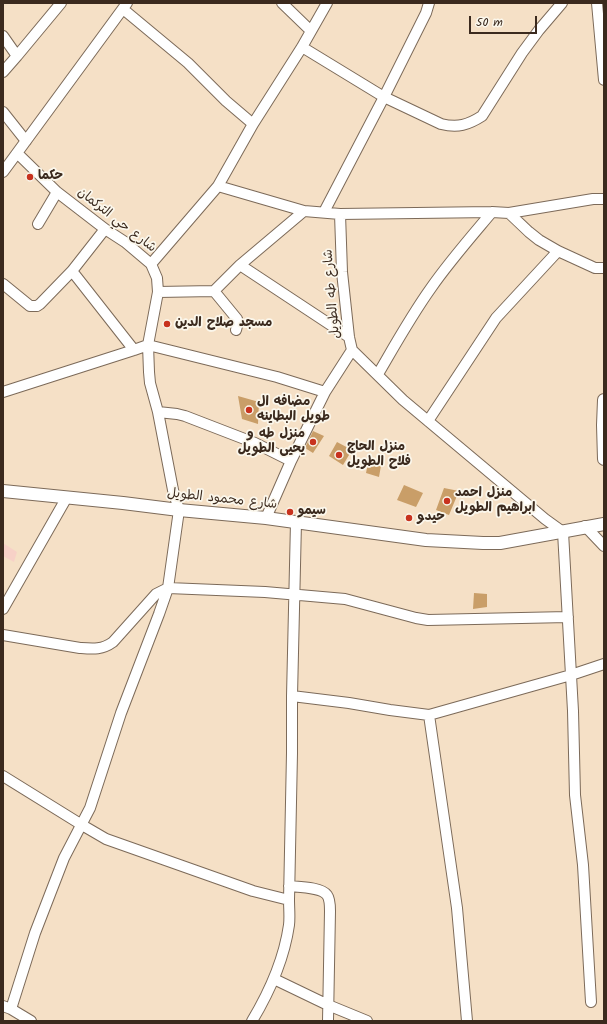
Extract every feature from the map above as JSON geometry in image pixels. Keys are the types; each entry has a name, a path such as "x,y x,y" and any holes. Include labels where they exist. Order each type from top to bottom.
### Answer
{"street":[{"path":"3,72 61,3"},
{"path":"282,3 311,31"},
{"path":"151,264 218,186 253,124 302,47 327,3"},
{"path":"324,212 384,97 426,13 429,3"},
{"path":"302,47 384,97 441,124 450,126 462,125 472,122 482,116 522,53 562,3"},
{"path":"597,3 604,80"},
{"path":"3,172 125,6 188,63 226,101 253,124"},
{"path":"3,36 17,56"},
{"path":"3,112 26,141"},
{"name":"شارع حي التركمان","path":"17,153 57,192 105,229 125,242 151,264 157,278 158,292 148,344 150,383 158,412 172,484 179,510"},
{"path":"218,186 304,211 340,214 509,213 593,199 604,199"},
{"path":"38,224 57,192"},
{"path":"593,199 604,192"},
{"path":"158,292 214,291 240,265 304,211"},
{"path":"378,374 416,310 431,288 451,261 492,212"},
{"path":"509,213 539,240 558,251 595,268 604,268"},
{"name":"شارع طه الطويل","path":"266,518 291,461 325,392 352,350 349,337 342,272 340,214"},
{"path":"3,284 30,306 37,306 72,271 105,229"},
{"path":"428,421 496,318 558,251"},
{"path":"240,265 349,337"},
{"path":"72,271 134,350"},
{"path":"214,291 237,319 238,322 236,330"},
{"path":"3,392 134,350 148,344 277,377 325,392"},
{"path":"352,350 403,400 562,532 574,711 575,795 583,865 591,1002"},
{"path":"604,400 604,459"},
{"path":"158,412 185,416 254,443 291,461"},
{"name":"شارع محمود الطويل","path":"3,490 179,510 266,518 426,540 500,543 562,532 585,526 604,524"},
{"path":"3,609 67,497"},
{"path":"31,1021 7,1008 64,858 90,808 121,713 168,588 179,510"},
{"path":"252,1021 264,1000 279,966 289,923 296,522"},
{"path":"585,526 604,546"},
{"path":"3,635 80,648 99,648 107,646 113,642 156,594 168,588 265,592 345,599 422,620 568,617"},
{"path":"292,696 429,714 571,675 604,664"},
{"path":"429,714 457,908 467,1021"},
{"path":"3,776 99,836 112,842 253,891 289,900"},
{"path":"289,886 322,891 328,896 330,902 328,1021"},
{"path":"274,979 328,1005 367,1021"}],"shaded area":[{"path":"3,543 17,552 14,562 3,556"}],"building":[{"name":"مضافه ال طويل البطاينه","path":"238,396 259,402 258,424 242,419"},
{"name":"منزل طه و يحيى الطويل","path":"313,431 324,436 313,453 305,448"},
{"name":"منزل الحاج فلاح الطويل","path":"337,442 352,450 343,465 329,456"},
{"path":"369,458 382,460 379,477 366,473"},
{"path":"404,485 423,493 416,507 397,500"},
{"name":"منزل احمد ابراهيم الطويل","path":"444,488 459,491 449,515 436,510"},
{"path":"474,593 487,594 487,607 473,609"}],"place":[{"name":"حكما","path":"30,177"},
{"name":"مسجد صلاح الدين","path":"167,324"},
{"name":"مضافه ال طويل البطاينه","path":"249,410"},
{"name":"منزل طه و يحيى الطويل","path":"313,442"},
{"name":"منزل الحاج فلاح الطويل","path":"339,455"},
{"name":"منزل احمد ابراهيم الطويل","path":"447,501"},
{"name":"سيمو","path":"290,512"},
{"name":"حيدو","path":"409,518"}]}
